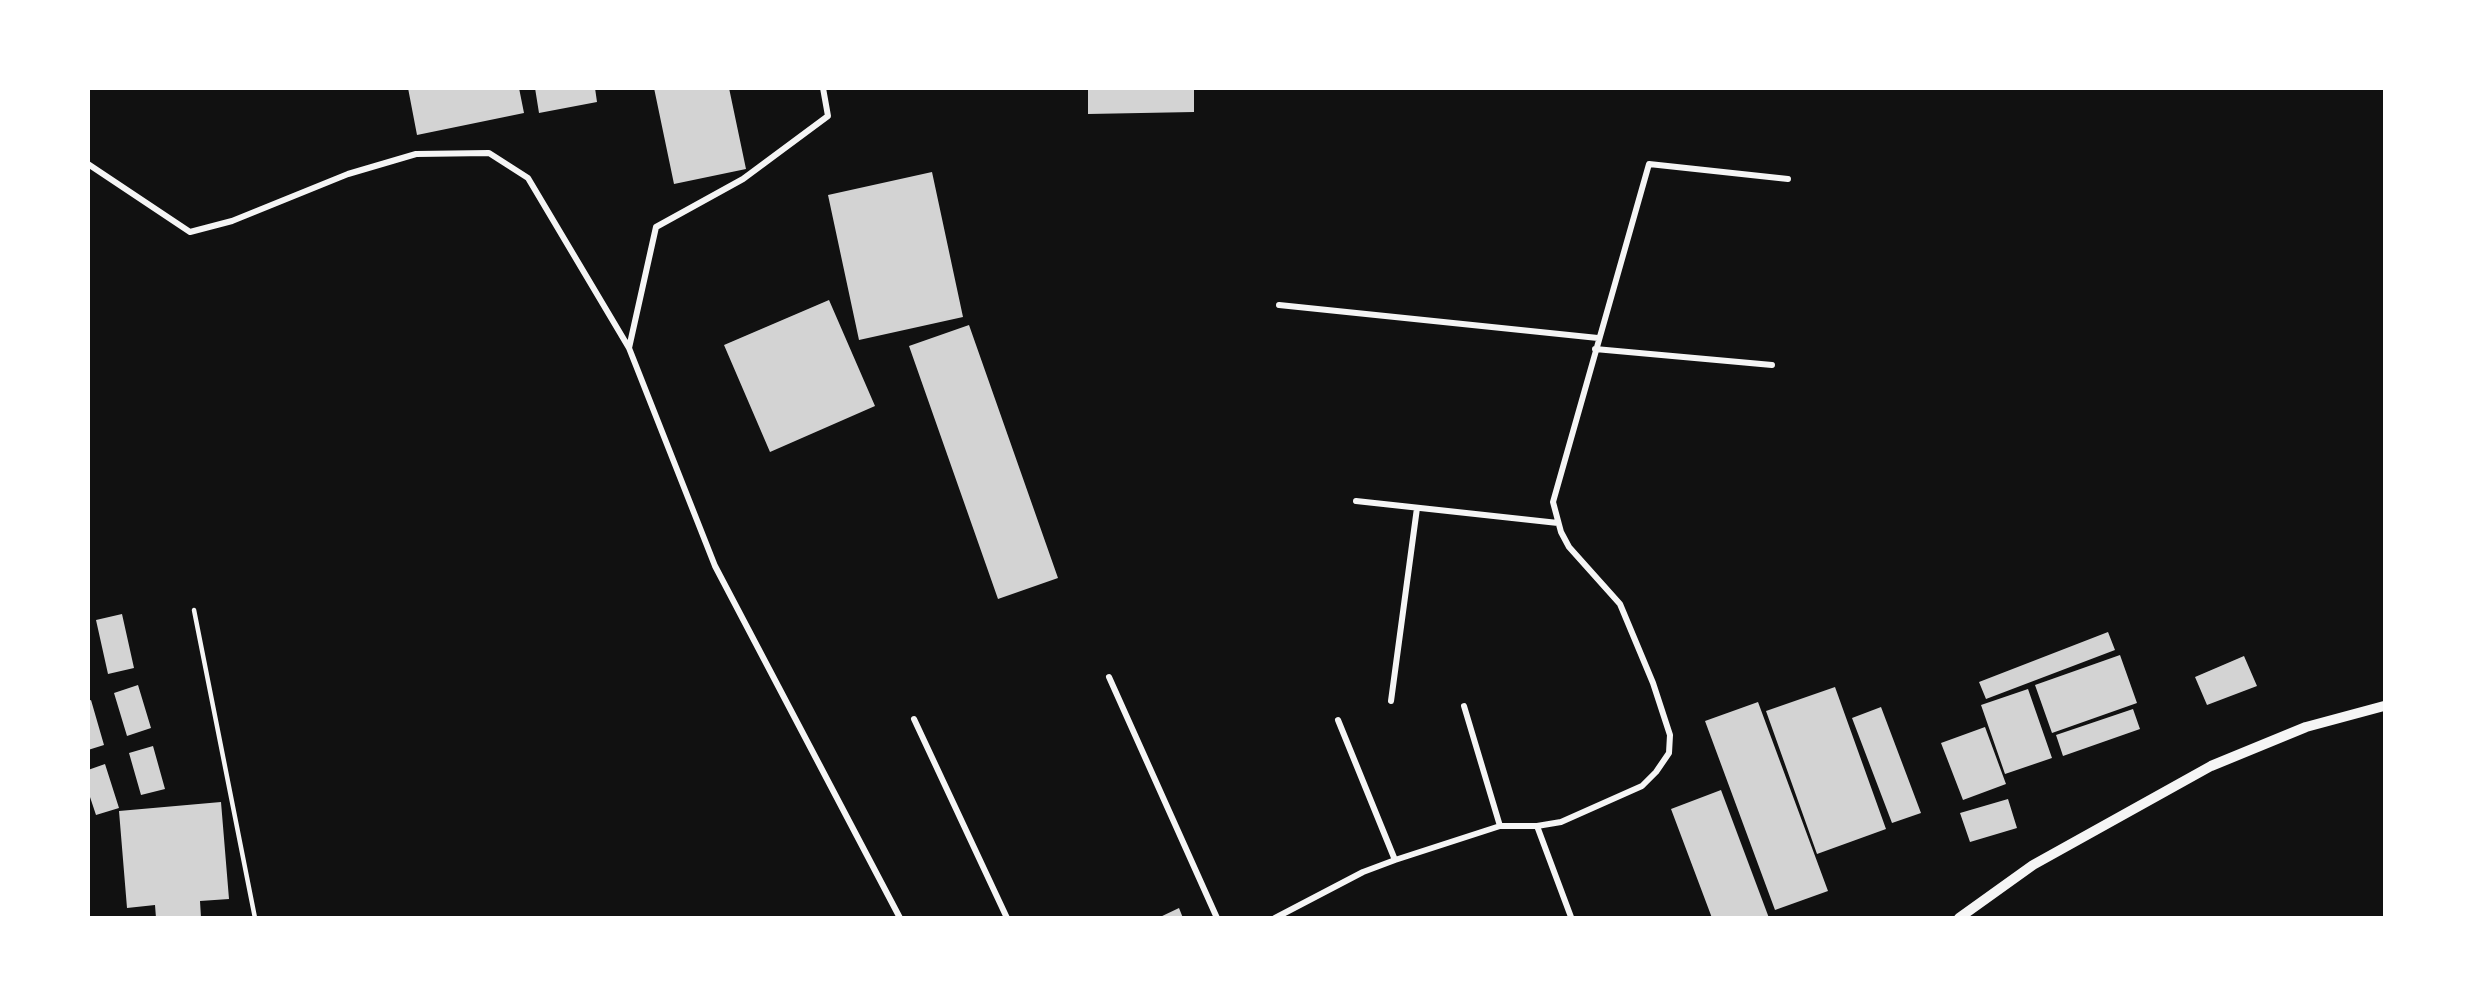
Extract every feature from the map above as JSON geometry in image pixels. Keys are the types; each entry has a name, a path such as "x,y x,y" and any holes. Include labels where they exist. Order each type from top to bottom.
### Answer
{"street":[{"path":"629,348 656,227 743,179 828,116 823,88"},
{"path":"88,164 190,232 232,220 348,174 416,154 489,153 528,178 629,348 715,566 900,918"},
{"path":"1275,918 1363,872 1395,860 1500,826 1537,826 1561,822 1642,786 1656,772 1669,753 1670,735 1653,683 1620,604 1569,547 1558,523 1553,502 1648,165 1788,178"},
{"path":"1279,305 1598,338"},
{"path":"1595,349 1772,365"},
{"path":"1356,501 1558,523"},
{"path":"1391,701 1418,508"},
{"path":"1109,677 1217,918"},
{"path":"1959,918 2033,865 2211,766 2306,727 2385,705"},
{"path":"1464,706 1500,826"},
{"path":"914,719 1006,918"},
{"path":"1338,720 1395,860"},
{"path":"1537,826 1571,917"}],"lane":[{"path":"194,610 255,918"}],"building":[{"path":"408,88 519,88 524,113 417,135"},
{"path":"535,88 595,88 597,102 539,113"},
{"path":"654,88 729,88 746,169 674,184"},
{"path":"1088,88 1194,88 1194,112 1088,114"},
{"path":"932,172 963,317 859,340 828,195"},
{"path":"829,300 875,406 770,452 724,345"},
{"path":"969,325 1058,578 998,599 909,346"},
{"path":"122,614 134,668 108,674 96,620"},
{"path":"2108,632 2115,650 1986,699 1979,682"},
{"path":"2120,655 2137,703 2052,733 2035,685"},
{"path":"2244,656 2257,686 2207,705 2195,677"},
{"path":"138,685 151,728 127,736 114,693"},
{"path":"1835,687 1886,829 1817,854 1766,711"},
{"path":"2028,689 2052,758 2005,774 1981,705"},
{"path":"91,700 104,745 88,750 88,701"},
{"path":"1758,702 1828,891 1775,910 1705,721"},
{"path":"1881,707 1921,813 1892,823 1852,718"},
{"path":"2133,709 2140,729 2063,756 2056,735"},
{"path":"1985,727 2006,784 1963,800 1941,743"},
{"path":"153,746 165,789 141,795 129,753"},
{"path":"105,764 119,808 96,815 88,791 88,770"},
{"path":"1721,790 1769,918 1712,918 1671,809"},
{"path":"2008,799 2017,828 1970,842 1960,813"},
{"path":"221,802 229,899 200,901 201,918 156,918 155,905 127,908 119,811"},
{"path":"1179,908 1183,918 1158,918"}]}
